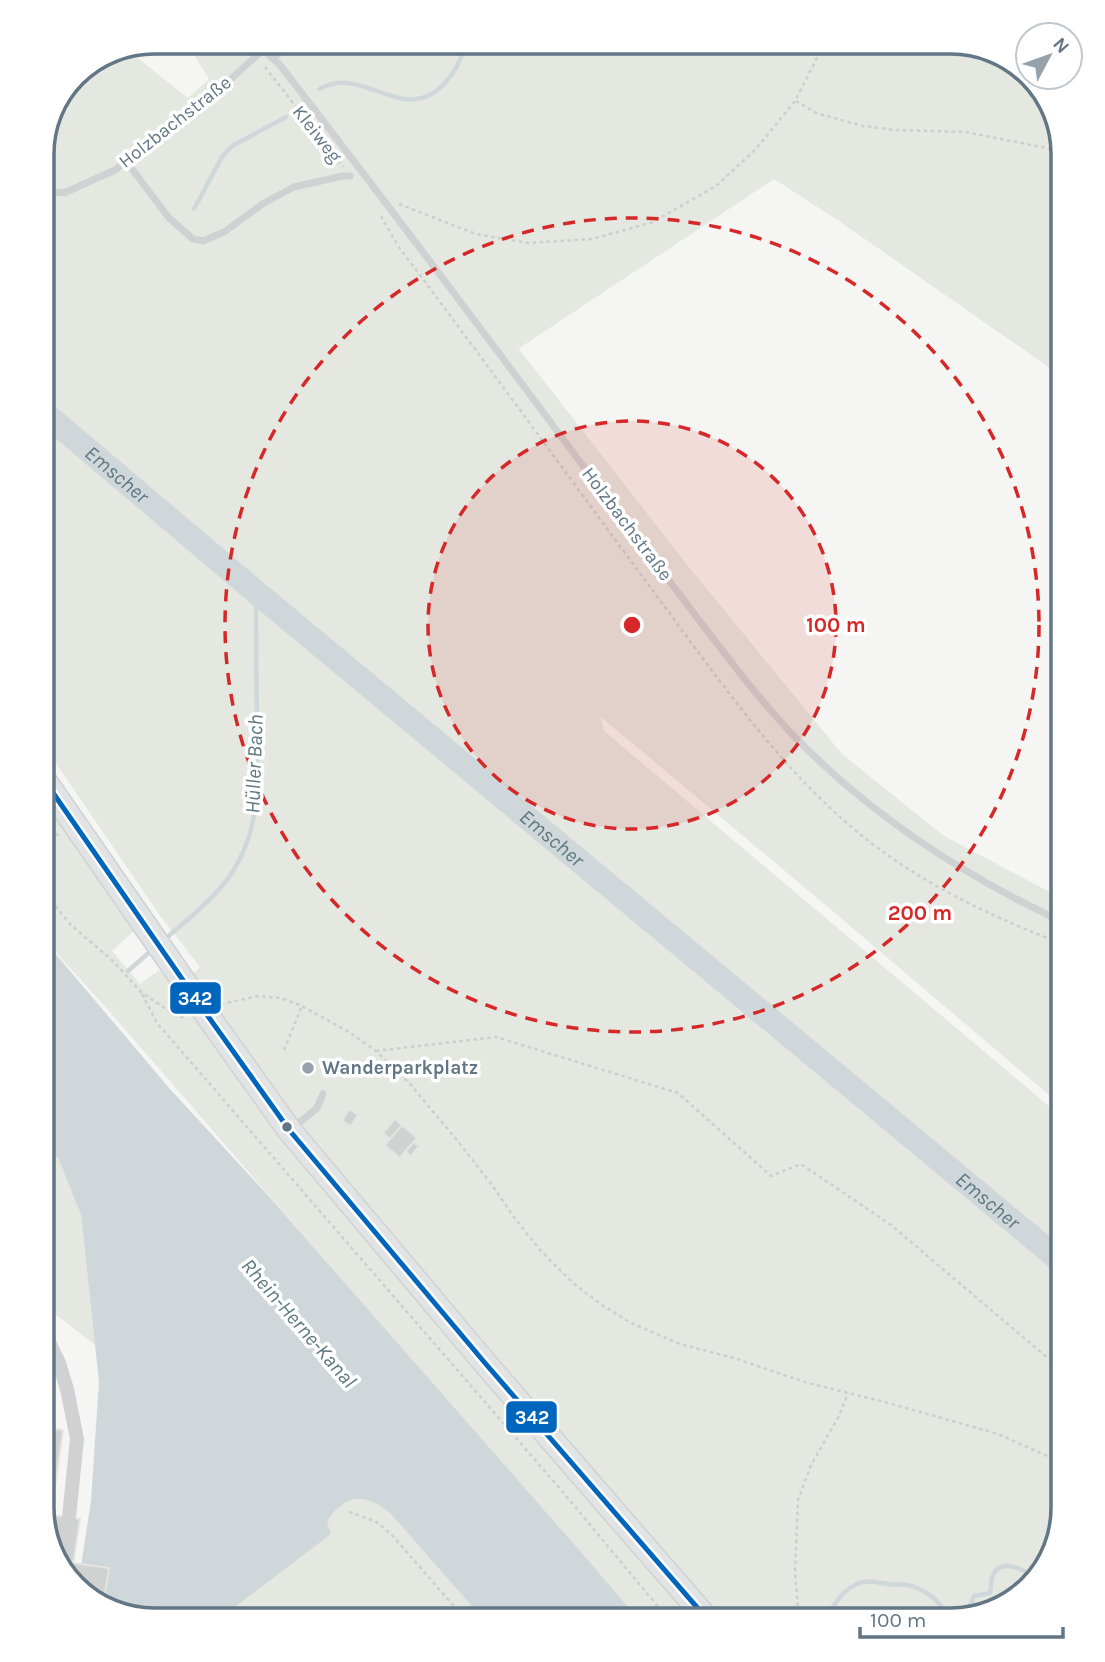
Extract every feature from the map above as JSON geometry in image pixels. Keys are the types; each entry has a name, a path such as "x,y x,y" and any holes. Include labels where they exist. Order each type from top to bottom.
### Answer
{"main road":[{"path":"54,794 205,1013 290,1130 485,1363 698,1608"}],"street":[{"path":"54,1353 67,1389 77,1439 69,1517"}],"lane":[{"name":"Holzbachstraße","path":"54,192 64,193 115,170 232,78 254,54"},
{"name":"Holzbachstraße","path":"269,54 390,207 768,708 817,759 897,826 992,888 1051,916"},
{"path":"273,58 278,54"},
{"path":"125,161 169,218 193,239 203,241 223,232 264,203 294,187 350,176"},
{"path":"290,1130 317,1108 323,1094"}],"path":[{"name":"Kleiweg","path":"263,54 265,67 350,176"},
{"path":"390,207 396,203 476,234 528,243 592,239 653,222 716,186 756,149 795,101 819,54"},
{"path":"795,101 816,113 863,126 895,130 965,132 1051,149"},
{"path":"54,904 71,925 113,961 141,992 172,1013 189,1020"},
{"path":"141,992 157,1023 562,1491 659,1608"},
{"path":"214,1007 259,996 281,998 302,1006 349,1032 376,1051 410,1084 456,1139 541,1251 573,1283 631,1323 680,1344 998,1434 1051,1458"},
{"path":"284,1050 302,1006"},
{"path":"376,1051 496,1037 678,1093 771,1176 801,1164 891,1225 1051,1361"},
{"path":"798,1608 795,1573 798,1500 811,1465 839,1416 848,1393"},
{"path":"349,1512 375,1521 391,1534 456,1608"}],"shaded area":[{"path":"193,54 958,54 983,60 1006,71 1014,77 1014,91 1028,91 1037,104 1047,128 1051,154 1051,369 774,179 515,351 519,349 688,566 842,754 944,836 1051,893 1051,1097 601,717 604,731 1051,1108 1050,1521 1043,1546 1030,1569 1022,1579 1001,1594 977,1604 951,1608 627,1608 54,950 54,809 136,929 112,951 140,984 159,970 177,990 200,967 161,917 54,761 54,147 62,116 71,99 83,83 116,62 135,56 188,98 209,79"},
{"path":"54,1154 81,1215 95,1345 54,1313"},
{"path":"352,1500 368,1500 390,1513 473,1608 218,1608 330,1535 327,1522 340,1506"}],"water":[{"name":"Rhein-Herne-Kanal","path":"54,952 170,1089 273,1201 629,1608 473,1608 390,1513 364,1499 348,1501 340,1506 327,1522 331,1534 234,1608 147,1608 116,1600 93,1587 80,1575 91,1501 99,1382 81,1215 54,1154"}],"building":[{"path":"349,1109 358,1115 351,1126 342,1121"},
{"path":"395,1119 402,1125 390,1139 383,1133"},
{"path":"402,1125 417,1138 400,1158 385,1145"},
{"path":"414,1142 419,1146 411,1156 405,1151"},
{"path":"54,1429 63,1430 54,1494"},
{"path":"55,1515 80,1519 73,1566 62,1546"},
{"path":"73,1563 109,1568 105,1594 83,1579"}],"waterway":[{"path":"320,89 336,83 352,84 398,98 428,96 451,76 462,54"},
{"path":"194,209 222,157 232,146 286,117"},
{"name":"Emscher","path":"54,421 1051,1253"},
{"name":"Hüller Bach","path":"163,941 224,883 242,855 249,836 254,817 257,777 256,592"},
{"name":"Hüller Bach","path":"128,971 153,949"},
{"path":"970,1606 974,1596 990,1593 993,1575 1001,1567 1012,1567 1027,1573"},
{"path":"832,1608 847,1590 857,1584 870,1582 907,1585 922,1590 942,1608"}],"transit line":[{"name":"342","path":"54,794 290,1131 485,1363 698,1608"}],"place":[{"name":"Wanderparkplatz","path":"308,1068"}]}
